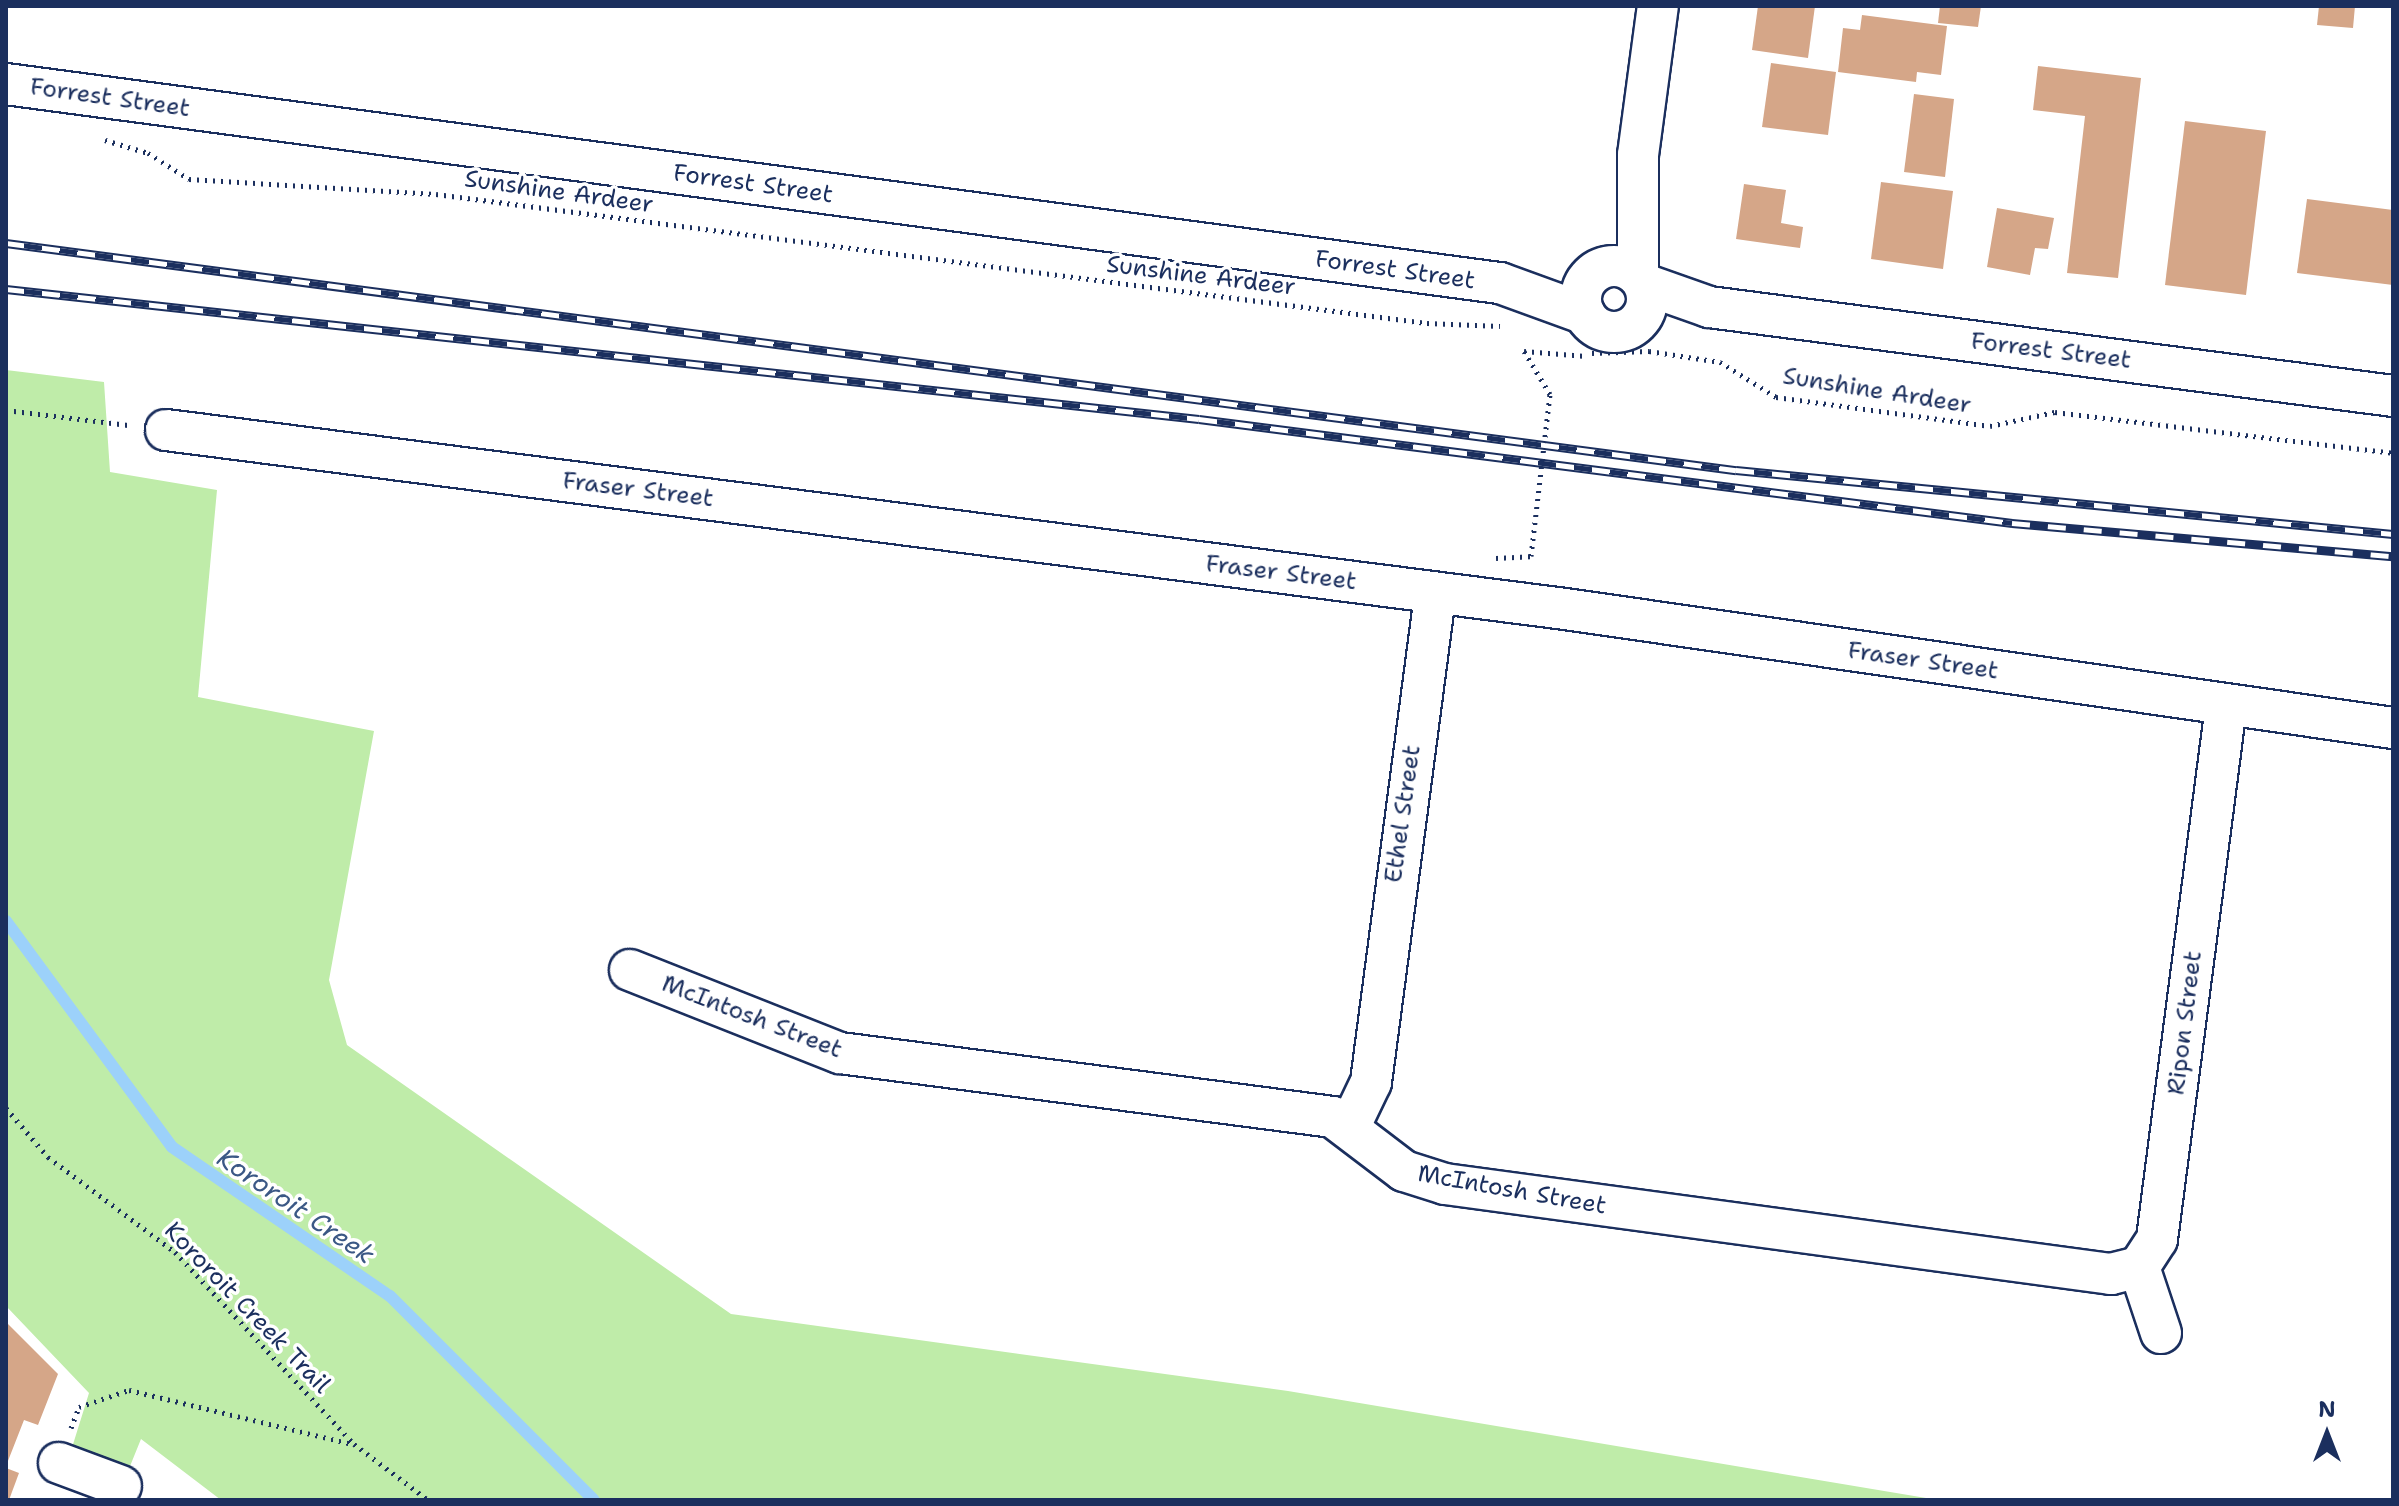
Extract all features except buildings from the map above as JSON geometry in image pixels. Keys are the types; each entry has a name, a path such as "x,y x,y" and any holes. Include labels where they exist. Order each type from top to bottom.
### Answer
{"street":[{"path":"1611,297 1638,155 1658,6"},
{"name":"Forrest Street","path":"6,84 1500,283 1709,307 2393,396"},
{"name":"Fraser Street","path":"166,430 1453,595 2393,728"},
{"name":"Ethel Street","path":"1342,1122 1372,1035 1453,595"},
{"name":"Ripon Street","path":"2139,1267 2157,1239 2226,706"},
{"name":"McIntosh Street","path":"630,970 840,1053 1342,1122 1404,1171 1445,1184 2111,1274 2139,1267"},
{"path":"2139,1267 2161,1333"}],"path":[{"name":"Sunshine Ardeer","path":"91,136 148,153 189,179 436,194 1427,323 1516,326"},
{"path":"1599,355 1611,297"},
{"name":"Sunshine Ardeer","path":"1453,595 1475,559 1531,556 1550,394 1524,351 1599,355 1649,351 1720,362 1776,397 1990,426 2055,412 2393,453"},
{"path":"6,410 166,430"},
{"name":"Kororoit Creek Trail","path":"6,1108 48,1157 175,1252 354,1444 428,1500"},
{"path":"85,1481 79,1407 129,1390 354,1444"}],"green space":[{"path":"6,370 104,382 110,472 217,490 198,697 374,731 329,980 347,1045 731,1314 1288,1391 1938,1500 221,1500 141,1439 124,1481 70,1454 89,1393 6,1306"}],"waterway":[{"name":"Kororoit Creek","path":"6,921 172,1147 390,1296 594,1500"}],"railway":[{"path":"6,243 1736,470 2393,534"},
{"path":"6,289 1199,419 2012,523 2393,556"}]}
